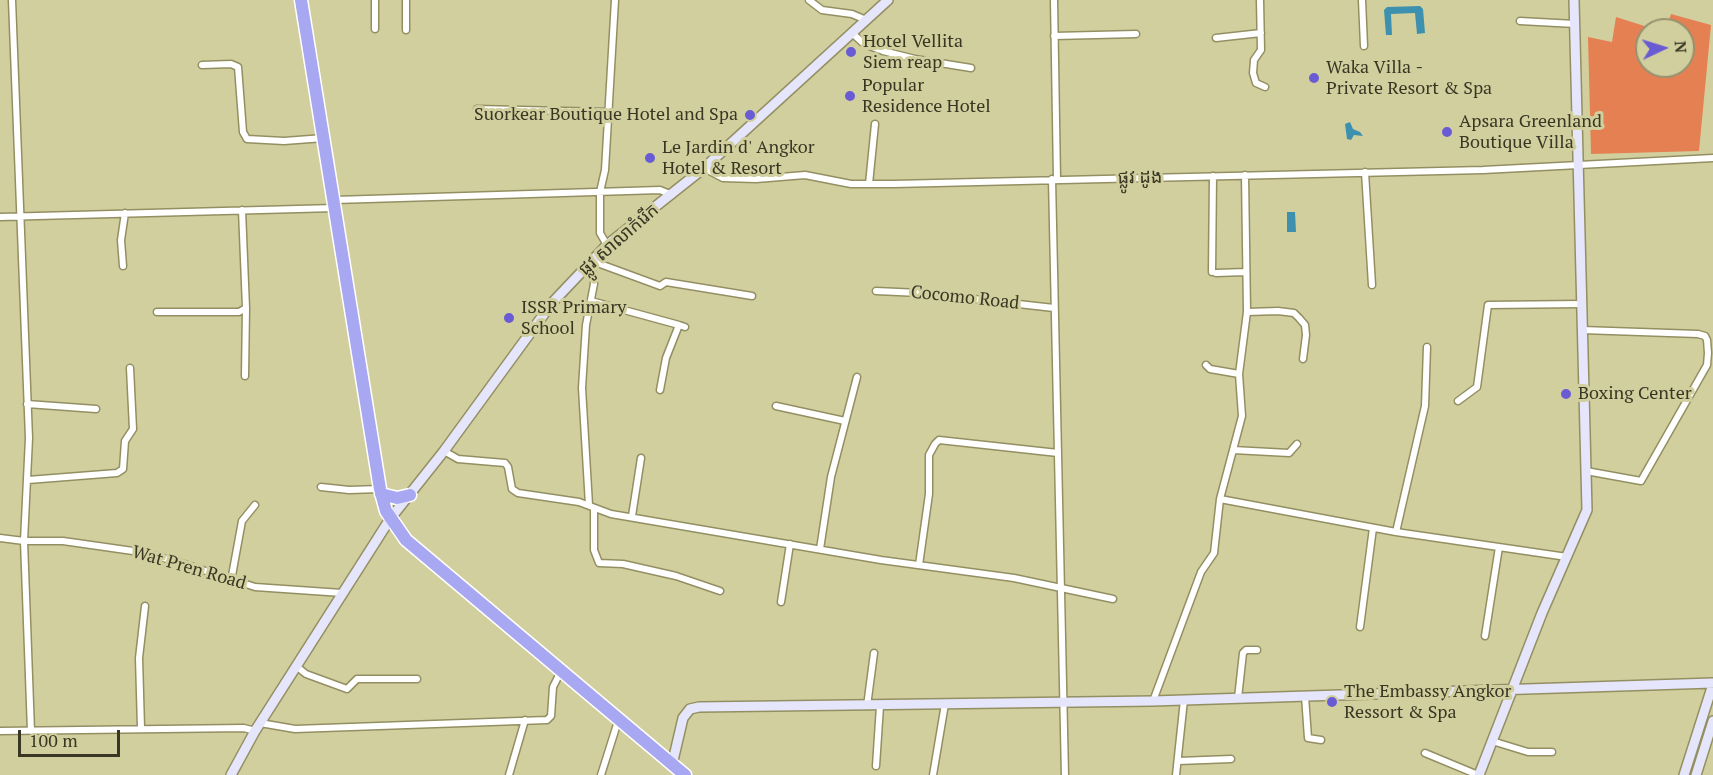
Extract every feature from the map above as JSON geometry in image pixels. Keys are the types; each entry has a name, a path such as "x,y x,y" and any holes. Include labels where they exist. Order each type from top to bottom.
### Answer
{"highway":[{"path":"301,0 381,491 390,519 406,540 685,775"},
{"path":"381,491 397,498 410,495"}],"street":[{"path":"12,0 27,404 28,480 24,541 31,731"},
{"path":"375,0 375,29"},
{"path":"406,0 406,30"},
{"path":"607,245 600,233 600,192 605,170 615,0"},
{"path":"808,0 822,10 852,14 866,20"},
{"name":"ផ្លូវ សាលាកំរើក","path":"235,774 257,727 390,519 444,451 552,303 607,245 706,170 888,0"},
{"path":"1054,0 1054,308 1065,775"},
{"path":"1260,0 1262,50 1254,60 1253,73 1256,83 1265,87"},
{"path":"1362,0 1364,46"},
{"path":"1425,753 1479,775 1512,688 1587,510 1574,0"},
{"path":"1520,21 1575,24"},
{"path":"852,33 864,44 883,51 971,68"},
{"path":"1216,38 1261,33"},
{"path":"1054,36 1136,34"},
{"path":"202,65 231,64 238,67 243,132 247,139 284,141 325,138"},
{"path":"477,109 608,112"},
{"path":"869,184 875,124"},
{"name":"ផ្លូវ ដូង","path":"706,170 716,176 756,179 805,175 851,184 869,184 1365,172 1713,158"},
{"path":"1365,172 1372,285"},
{"path":"1153,701 1201,572 1214,553 1220,499 1242,416 1239,374 1247,312 1245,175"},
{"path":"1212,176 1214,273 1246,272"},
{"path":"0,217 242,210 660,190 672,195"},
{"path":"242,210 246,309 245,376"},
{"path":"123,266 121,240 125,213"},
{"path":"720,591 676,576 629,565 598,563 594,550 582,388 586,325 594,284 592,261 660,286 666,282 752,296"},
{"name":"Cocomo Road","path":"876,291 920,292 1054,308"},
{"path":"591,301 682,326 666,358 660,390"},
{"path":"1458,401 1477,387 1488,305 1581,304"},
{"path":"158,312 239,312 246,309"},
{"path":"1247,312 1294,313 1305,325 1303,359"},
{"path":"1582,330 1698,334 1705,336 1708,353 1707,365 1641,480 1586,471"},
{"path":"1396,532 1425,406 1427,347"},
{"path":"1206,365 1210,369 1239,374"},
{"path":"28,480 117,473 123,470 125,441 133,429 130,368"},
{"path":"820,549 831,477 857,377"},
{"path":"27,404 96,409"},
{"path":"776,406 845,422"},
{"path":"919,565 929,494 929,455 939,440 1058,453"},
{"path":"1233,450 1289,453 1297,444"},
{"path":"444,451 458,459 505,464 512,489 518,493 592,507 611,514 1061,586 1113,598"},
{"path":"632,516 641,458"},
{"path":"321,487 381,491"},
{"path":"1220,499 1396,532 1567,557"},
{"path":"231,581 242,521 255,506"},
{"path":"1359,627 1373,528"},
{"name":"Wat Pren Road","path":"0,538 24,541 63,541 140,552 255,587 342,593"},
{"path":"781,602 790,544"},
{"path":"1485,636 1499,547"},
{"path":"141,728 139,651 145,606"},
{"path":"1238,698 1243,653 1246,650 1257,650"},
{"path":"867,706 874,653"},
{"path":"296,666 306,674 347,689 357,679 417,679"},
{"path":"0,731 257,727 295,729 549,719 553,689 561,671"},
{"path":"672,765 683,718 690,709 1153,701 1512,688 1713,684 1684,775"},
{"path":"1305,696 1308,738 1321,740"},
{"path":"1176,775 1184,700"},
{"path":"933,775 945,704"},
{"path":"876,766 880,706"},
{"path":"601,775 619,718"},
{"path":"509,775 525,720"},
{"path":"1696,775 1713,721"},
{"path":"1492,741 1528,752 1552,752"},
{"path":"1178,761 1231,759"}],"shaded area":[{"path":"1671,14 1686,18 1670,18"},
{"path":"1616,17 1635,23 1635,78 1695,78 1695,21 1711,25 1699,151 1591,154 1588,37 1612,42"}],"water":[{"path":"1420,6 1423,9 1425,33 1417,34 1415,13 1391,14 1392,35 1386,35 1384,10 1387,7"},
{"path":"1350,122 1353,129 1363,136 1354,135 1351,140 1347,139 1345,124"},
{"path":"1287,212 1295,212 1296,232 1287,232"}],"place":[{"name":"Hotel Vellita Siem reap","path":"851,52"},
{"name":"Waka Villa - Private Resort & Spa","path":"1314,78"},
{"name":"Popular Residence Hotel","path":"850,96"},
{"name":"Suorkear Boutique Hotel and Spa","path":"750,115"},
{"name":"Apsara Greenland Boutique Villa","path":"1447,132"},
{"name":"Le Jardin d' Angkor Hotel & Resort","path":"650,158"},
{"name":"ISSR Primary School","path":"509,318"},
{"name":"Boxing Center","path":"1566,394"},
{"name":"The Embassy Angkor Ressort & Spa","path":"1332,702"}]}
